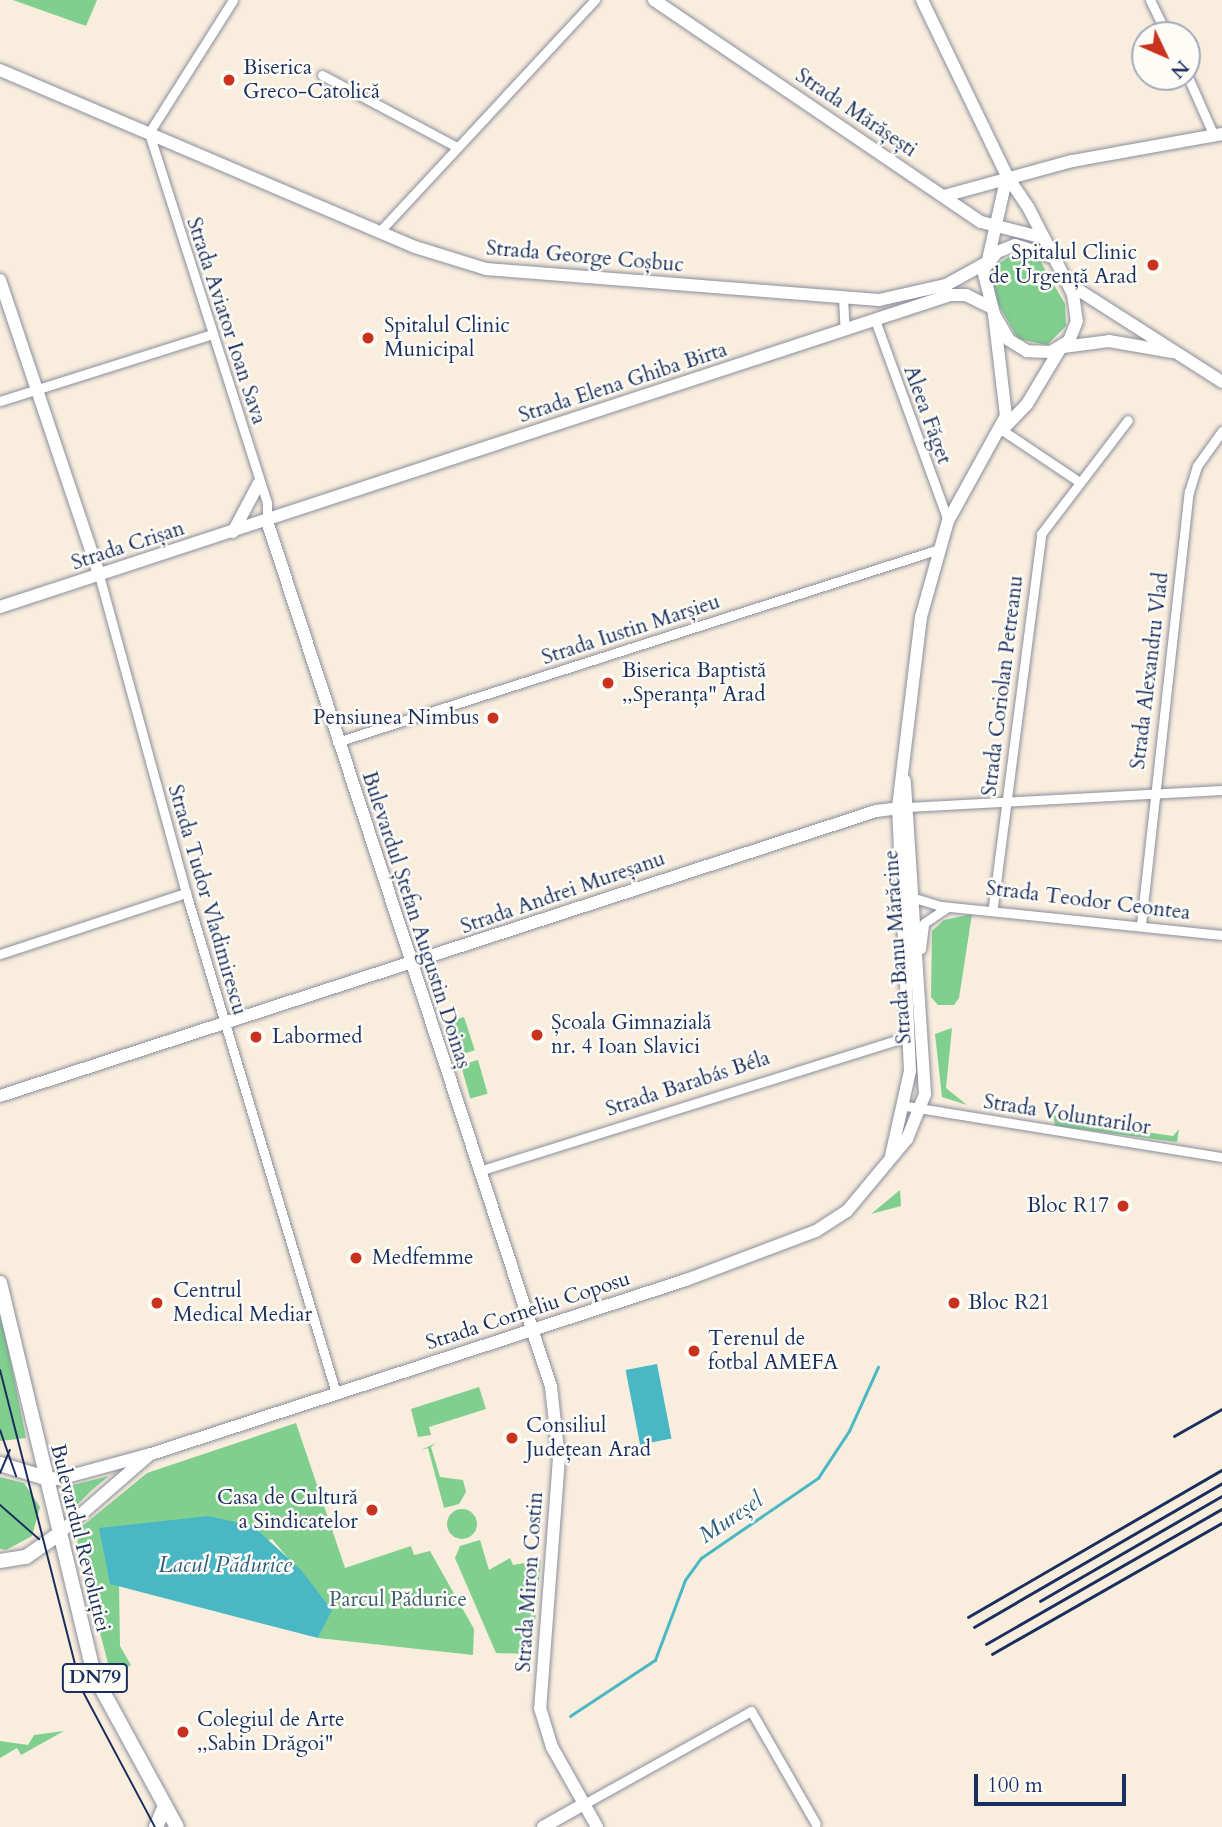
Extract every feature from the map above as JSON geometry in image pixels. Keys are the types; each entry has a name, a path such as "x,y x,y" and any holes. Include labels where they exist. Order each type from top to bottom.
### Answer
{"main road":[{"name":"Strada Mărășești","path":"654,0 996,229 1044,238"},
{"path":"922,0 1007,176 1069,284 1077,321 1062,348"},
{"name":"Strada George Coșbuc","path":"0,70 380,231 486,269 895,299 947,285 987,262"},
{"path":"944,196 1007,176 1218,135"},
{"path":"1007,176 983,278 993,311 1018,348 1062,348 1109,341 1172,352"},
{"path":"987,262 1015,245 1053,257"},
{"path":"0,280 99,575"},
{"path":"1069,284 1142,326 1172,352 1222,382"},
{"name":"Strada Elena Ghiba Birta","path":"267,521 955,294 993,311"},
{"name":"Strada Banu Mărăcine","path":"993,311 1008,398 1002,430"},
{"name":"Strada Banu Mărăcine","path":"906,1106 909,1036 903,807 921,617 936,550 948,521 1002,430 1027,404 1062,348"},
{"path":"232,532 259,483"},
{"name":"Strada Crișan","path":"0,607 267,521"},
{"name":"Bulevardul Ștefan Augustin Doinaș","path":"267,521 337,742 532,1330"},
{"name":"Strada Banu Mărăcine","path":"903,807 926,1074 922,1109"},
{"name":"Strada Andrei Mureșanu","path":"0,1096 903,807"},
{"name":"Strada Corneliu Coposu","path":"890,1160 906,1106"},
{"name":"Strada Corneliu Coposu","path":"42,1478 59,1479 151,1454 532,1330 816,1231 860,1199 890,1160 922,1109"},
{"name":"Bulevardul Revoluției","path":"0,1283 42,1478 94,1675 164,1808 177,1827"},
{"name":"Strada Miron Costin","path":"532,1330 554,1400 559,1458 540,1708 547,1736 597,1827"},
{"name":"Strada Corneliu Coposu","path":"56,1536 151,1454"},
{"path":"0,1464 42,1478"},
{"path":"0,1561 26,1557 56,1536"},
{"path":"543,1827 584,1804"},
{"path":"156,1827 164,1808"}],"street":[{"path":"149,133 233,0"},
{"path":"380,231 455,146 594,0"},
{"path":"1150,0 1160,21"},
{"path":"322,75 455,146"},
{"path":"1195,91 1218,135"},
{"name":"Strada Aviator Ioan Sava","path":"149,133 259,483 267,521"},
{"path":"843,297 845,330"},
{"name":"Aleea Făget","path":"875,320 948,521"},
{"path":"0,401 35,386 212,334"},
{"name":"Strada Coriolan Petreanu","path":"993,906 1039,541 1078,481 1128,420"},
{"path":"1002,430 1078,481"},
{"name":"Strada Alexandru Vlad","path":"1141,924 1153,794 1189,492 1222,431"},
{"name":"Strada Iustin Marșieu","path":"337,742 936,550"},
{"name":"Strada Tudor Vladimirescu","path":"99,575 186,893 336,1393"},
{"path":"903,807 1222,789"},
{"path":"0,954 186,893"},
{"name":"Strada Teodor Ceontea","path":"911,897 950,906 993,906 1222,935"},
{"path":"916,960 923,923 950,906"},
{"name":"Strada Barabás Béla","path":"479,1171 909,1036"},
{"name":"Strada Voluntarilor","path":"906,1106 1222,1157"},
{"path":"584,1804 751,1711 816,1824"}],"green space":[{"path":"13,0 97,0 86,26"},
{"path":"1018,251 1038,257 1065,304 1066,326 1047,345 1018,339 993,295 992,268"},
{"path":"972,914 959,998 954,1005 938,1005 931,997 932,931 944,920"},
{"path":"464,1017 475,1050 458,1056 447,1023"},
{"path":"952,1028 946,1088 967,1105 942,1097 935,1034"},
{"path":"478,1060 488,1094 470,1099 461,1065"},
{"path":"1053,1111 1057,1119 1173,1136 1179,1129 1177,1142 1055,1126"},
{"path":"900,1190 901,1206 871,1214"},
{"path":"0,1307 26,1438 0,1441"},
{"path":"479,1387 486,1409 429,1427 431,1435 418,1437 411,1409"},
{"name":"Parcul Pădurice","path":"296,1423 345,1568 411,1546 414,1555 430,1551 474,1629 473,1655 318,1638 331,1610 272,1539 119,1585 120,1646 131,1665 111,1675 77,1544 80,1528 147,1473"},
{"path":"436,1443 431,1447 440,1477 463,1480 466,1492 459,1504 444,1508 428,1448 421,1450"},
{"path":"109,1476 92,1490 73,1509 68,1486"},
{"path":"0,1477 24,1483 40,1507 32,1536 6,1550 0,1549"},
{"path":"462,1509 473,1513 477,1524 473,1535 462,1539 451,1535 447,1524 451,1513"},
{"path":"480,1540 489,1570 510,1558 513,1565 541,1560 532,1654 496,1653 455,1558 460,1546"},
{"path":"64,1731 21,1755 17,1748 0,1758 0,1741 28,1745 34,1735"}],"water":[{"path":"657,1364 672,1439 640,1445 626,1370"},
{"name":"Lacul Pădurice","path":"209,1516 253,1526 301,1570 332,1610 318,1638 110,1584 99,1528"}],"waterway":[{"name":"Mureșel","path":"570,1716 655,1660 685,1580 701,1558 818,1478 849,1431 878,1367"}],"tram line":[{"path":"0,1370 81,1688 155,1827"},
{"path":"0,1430 16,1476"},
{"path":"0,1473 10,1450"},
{"path":"0,1505 39,1539"}],"railway":[{"path":"1174,1436 1222,1409"},
{"path":"968,1617 1222,1470"},
{"path":"974,1627 1222,1483"},
{"path":"1040,1601 1222,1496"},
{"path":"986,1644 1222,1509"},
{"path":"992,1654 1222,1523"}],"place":[{"name":"Biserica Greco-Catolică","path":"229,80"},
{"name":"Spitalul Clinic de Urgență Arad","path":"1153,265"},
{"name":"Spitalul Clinic Municipal","path":"368,338"},
{"name":"Biserica Baptistă ,,Speranța\" Arad","path":"608,683"},
{"name":"Pensiunea Nimbus","path":"493,718"},
{"name":"Școala Gimnazială nr. 4 Ioan Slavici","path":"537,1035"},
{"name":"Labormed","path":"256,1037"},
{"name":"Bloc R17","path":"1123,1206"},
{"name":"Medfemme","path":"356,1258"},
{"name":"Centrul Medical Mediar","path":"157,1303"},
{"name":"Bloc R21","path":"954,1303"},
{"name":"Terenul de fotbal AMEFA","path":"694,1351"},
{"name":"Consiliul Județean Arad","path":"512,1438"},
{"name":"Casa de Cultură a Sindicatelor","path":"372,1510"},
{"name":"Colegiul de Arte ,,Sabin Drăgoi\"","path":"183,1732"}]}
